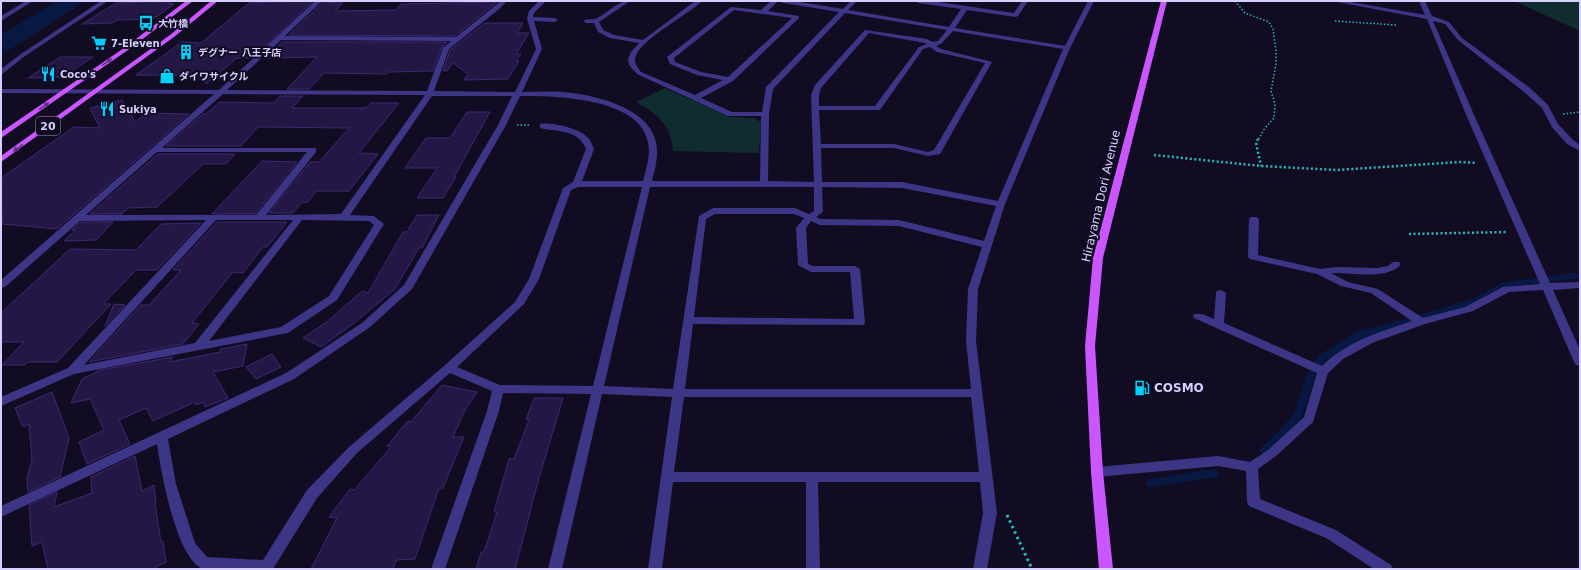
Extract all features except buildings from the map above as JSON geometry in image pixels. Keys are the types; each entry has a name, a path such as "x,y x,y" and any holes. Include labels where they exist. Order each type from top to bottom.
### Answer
{"main road":[{"name":"20","path":"1,136 120,53 190,1"},
{"name":"20","path":"1,160 172,36 215,1"},
{"name":"Hirayama Dori Avenue","path":"1106,569 1097,472 1090,346 1098,258 1164,1"}],"street":[{"path":"1,19 30,1"},
{"path":"1,73 23,55 105,1"},
{"path":"1,285 157,150 319,1"},
{"path":"344,217 430,93 446,48 504,1"},
{"path":"1,512 290,376 366,325 408,287 502,125 539,49 530,19 531,12 543,1"},
{"path":"586,21 596,21 627,1"},
{"path":"699,1 644,42 633,54 631,59 633,65 639,72 731,114 765,114"},
{"path":"763,12 775,1"},
{"path":"783,1 1067,48"},
{"path":"764,184 765,114 769,89 802,52 854,1"},
{"path":"918,1 1016,15 1025,1"},
{"path":"980,569 990,513 971,341 973,289 1001,204 1067,48 1091,1"},
{"path":"1335,1 1447,23 1460,39 1527,90 1545,107 1556,125 1570,142 1580,149"},
{"path":"1422,1 1492,164 1580,362"},
{"path":"695,98 730,80 796,18 733,8 670,57 672,63 699,74 730,80"},
{"path":"815,108 877,108 921,48 940,42 965,8"},
{"path":"530,19 555,20"},
{"path":"596,21 600,31 612,37 644,42"},
{"path":"688,320 860,323 855,269 811,269 803,265 802,228 809,218 819,212 814,95 818,87 867,31 927,41 939,51 982,59 989,62 936,152 928,154 894,146 817,146"},
{"path":"280,38 458,39"},
{"path":"1,92 561,94 584,97 621,109 633,116 644,126 652,140 653,153 555,569"},
{"path":"543,126 564,129 577,134 586,140 590,149 577,184"},
{"path":"157,150 313,150 259,217"},
{"path":"162,436 170,484 189,546 203,563 266,567 312,494 353,450 449,368 519,304 534,280 567,188 577,184 647,183 902,185 1001,204"},
{"path":"655,569 702,218 713,211 795,211 820,222 899,224 987,245"},
{"path":"72,371 214,217"},
{"path":"199,346 300,217"},
{"path":"1,402 72,371 284,330 332,298 379,224 372,218 344,217 77,218"},
{"path":"1254,219 1253,257 1320,272 1345,284 1374,292 1420,321"},
{"path":"1320,272 1338,270 1380,270 1392,268 1396,264"},
{"path":"1097,472 1218,461 1252,467 1272,453 1309,419 1323,372 1339,356 1368,340 1420,321 1469,309 1508,288 1530,286 1544,281 1580,284"},
{"path":"1219,325 1221,293"},
{"path":"1198,316 1323,372"},
{"path":"449,368 491,385 498,390 598,390 679,393 976,393"},
{"path":"438,569 493,411 498,390"},
{"path":"1252,467 1254,502 1331,534 1386,569"},
{"path":"668,477 985,477"},
{"path":"812,477 813,569"}],"path":[{"path":"1235,1 1244,13 1269,22 1272,29 1276,51 1271,91 1276,104 1274,118 1265,128 1256,143 1261,166"},
{"path":"1335,21 1399,25"},
{"path":"502,125 543,126"},
{"path":"1154,155 1261,166 1337,170 1459,162 1492,164"},
{"path":"1409,234 1522,232"},
{"path":"1010,522 1032,569"}],"green space":[{"path":"1514,1 1580,1 1580,31"},
{"path":"665,88 730,117 754,118 761,122 759,153 673,151 672,142 662,121 651,111 636,102"}],"waterway":[{"path":"1,45 72,1"},
{"path":"1395,325 1475,301 1504,285 1580,275"},
{"path":"1264,450 1283,433 1299,413 1312,372 1322,358 1357,336 1399,324"},
{"path":"1150,483 1215,473"}],"place":[{"name":"大竹橋","path":"146,23"},
{"name":"7-Eleven","path":"99,43"},
{"name":"デグナー 八王子店","path":"186,52"},
{"name":"Coco's","path":"48,74"},
{"name":"ダイワサイクル","path":"167,76"},
{"name":"Sukiya","path":"107,109"},
{"name":"COSMO","path":"1142,388"}]}
